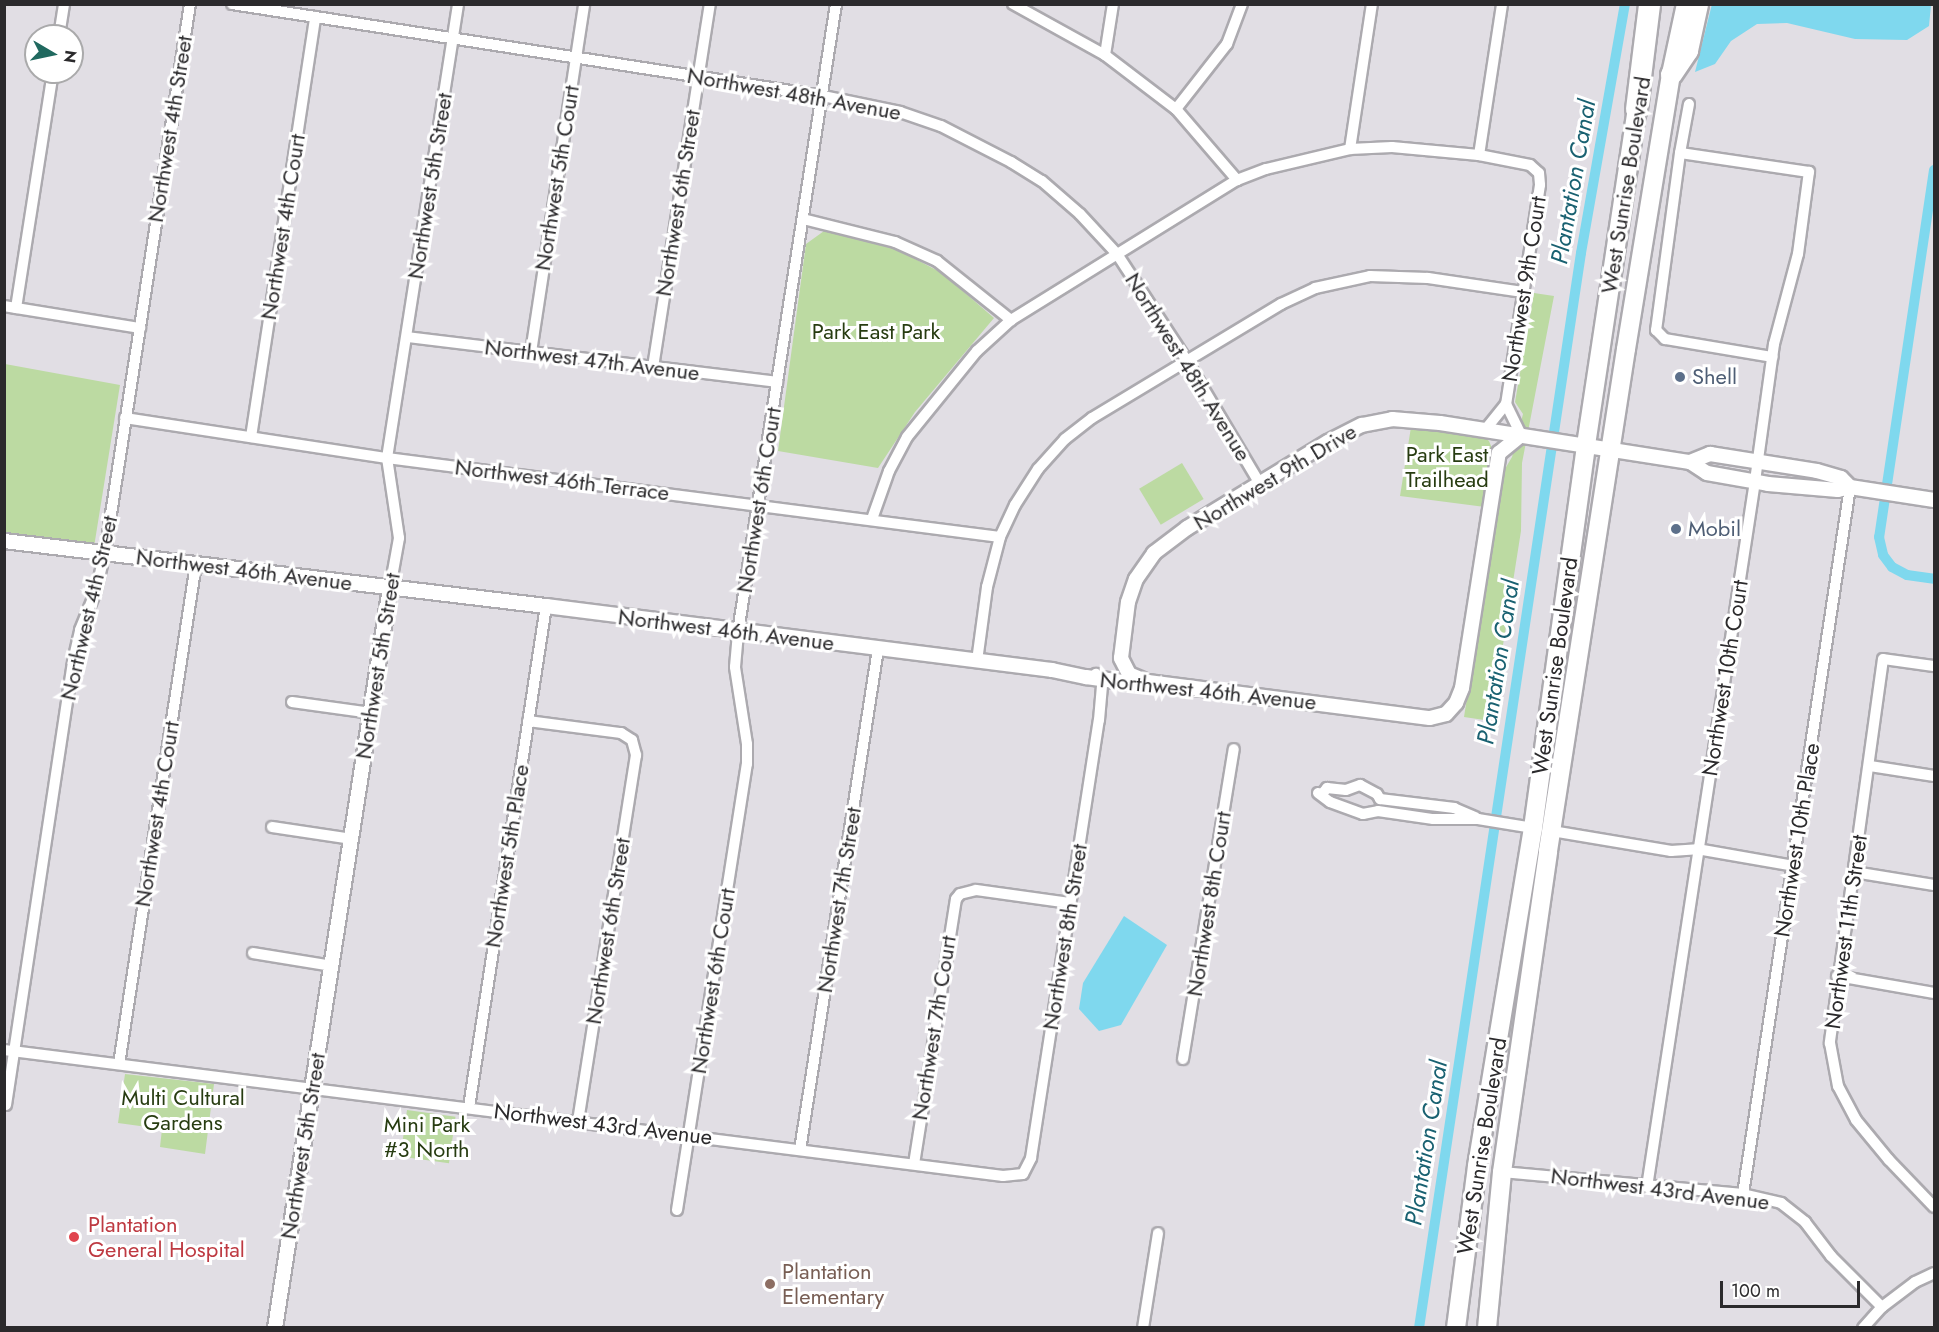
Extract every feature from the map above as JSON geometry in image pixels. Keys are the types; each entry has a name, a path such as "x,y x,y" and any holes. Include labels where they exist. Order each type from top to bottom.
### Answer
{"highway":[{"path":"1636,109 1648,4"},
{"path":"1671,74 1687,50 1697,4"}],"main road":[{"name":"West Sunrise Boulevard","path":"1456,1328 1525,827 1537,801 1586,445 1636,109 1658,4"},
{"name":"West Sunrise Boulevard","path":"1487,1328 1502,1172 1548,851 1671,74 1686,4"},
{"path":"1537,801 1547,826 1552,831"},
{"path":"1525,827 1543,834 1548,851"},
{"path":"1483,1128 1490,1151 1502,1172"}],"street":[{"path":"61,24 64,4"},
{"name":"Northwest 4th Street","path":"6,1105 9,1051 74,657 80,630 96,591 105,553 190,4"},
{"name":"Northwest 48th Avenue","path":"232,4 823,96 900,112 941,126 976,142 1042,181 1080,214 1117,254 1187,361 1260,484"},
{"name":"Northwest 5th Street","path":"275,1328 399,538 387,458 458,4"},
{"name":"Northwest 5th Court","path":"531,352 584,4"},
{"name":"Northwest 6th Street","path":"653,367 710,4"},
{"name":"Northwest 6th Court","path":"677,1210 747,764 747,744 735,667 738,632 836,4"},
{"path":"1013,4 1105,55 1176,109 1237,180"},
{"path":"1105,55 1113,4"},
{"path":"1176,109 1227,44 1242,4"},
{"path":"1350,148 1372,4"},
{"path":"872,519 889,471 908,437 977,351 1011,320 1237,180 1266,169 1350,148 1402,148 1479,154 1502,4"},
{"name":"Northwest 4th Court","path":"250,437 315,17"},
{"path":"51,84 10,307 140,328"},
{"path":"1689,104 1680,153 1656,330 1665,339 1772,357"},
{"name":"Northwest 10th Court","path":"1647,1186 1755,482 1772,357 1798,254 1809,172 1680,153"},
{"name":"Northwest 9th Court","path":"1479,154 1530,165 1539,173 1540,185 1506,404 1486,429"},
{"path":"803,219 895,242 937,261 1011,320"},
{"path":"977,661 987,587 1000,537 1038,469 1065,439 1092,418 1281,304 1315,288 1370,276 1428,278 1523,292"},
{"name":"Northwest 47th Avenue","path":"407,337 777,382"},
{"name":"Northwest 9th Court","path":"1506,404 1523,435"},
{"name":"Northwest 46th Terrace","path":"125,418 387,458 1000,537"},
{"name":"Northwest 9th Drive","path":"1121,658 1128,602 1137,579 1154,554 1187,528 1328,442 1362,425 1392,419 1486,429 1586,445"},
{"path":"1486,429 1499,453 1523,435"},
{"path":"1586,445 1690,462 1707,473 1755,482 1838,490 1850,487 1935,500"},
{"name":"Northwest 46th Avenue","path":"4,541 546,606 738,632 1097,675 1120,681 1148,682 1430,718 1446,714 1456,703 1462,688 1499,453"},
{"path":"1690,462 1710,454 1816,471 1841,478 1850,487"},
{"name":"Northwest 10th Place","path":"1743,1194 1850,487"},
{"name":"Northwest 4th Court","path":"119,1064 196,564"},
{"name":"Northwest 5th Place","path":"469,1107 546,606"},
{"name":"Northwest 7th Street","path":"800,1150 878,649"},
{"path":"1097,675 1110,670 1121,658 1129,674 1148,682"},
{"name":"Northwest 11th Street","path":"1935,666 1883,659 1870,766 1837,976 1830,1043 1838,1086 1856,1120 1888,1160 1935,1207"},
{"name":"Northwest 8th Street","path":"1023,1174 1031,1158 1101,699 1097,675"},
{"path":"1101,699 1107,687 1120,681"},
{"path":"292,702 371,713"},
{"name":"Northwest 6th Street","path":"528,721 621,733 632,741 636,755 579,1121"},
{"name":"Northwest 8th Court","path":"1183,1059 1234,748"},
{"path":"1870,766 1935,776"},
{"path":"1478,819 1454,808 1380,799 1377,794 1360,785 1346,790 1327,788 1320,793 1325,800 1363,814 1378,811 1434,819 1478,819 1525,827"},
{"path":"1343,807 1346,790"},
{"path":"272,827 352,839"},
{"path":"1552,831 1671,851 1697,849 1794,866"},
{"path":"1854,872 1935,885"},
{"name":"Northwest 7th Court","path":"914,1164 953,908 960,894 976,890 1070,903"},
{"path":"253,953 332,966"},
{"path":"1837,976 1935,993"},
{"name":"Northwest 43rd Avenue","path":"9,1051 312,1087 1003,1176 1023,1174"},
{"name":"Northwest 43rd Avenue","path":"1502,1172 1743,1194 1780,1203 1805,1222 1831,1256 1882,1307"},
{"path":"1143,1328 1158,1233"},
{"path":"1863,1328 1882,1307 1915,1282 1935,1273"}],"green space":[{"name":"Park East Park","path":"824,231 898,250 942,273 994,318 915,412 878,468 778,451 806,244"},
{"path":"1534,293 1554,296 1522,463 1521,531 1491,721 1464,717 1502,474 1512,457 1523,414 1515,402"},
{"path":"5,364 120,385 94,547 5,534"},
{"name":"Park East Trailhead","path":"1411,427 1468,434 1475,428 1489,441 1493,451 1485,507 1400,496"},
{"path":"1182,463 1204,499 1161,525 1139,489"},
{"name":"Multi Cultural Gardens","path":"125,1074 214,1084 205,1154 160,1147 162,1129 118,1123"},
{"name":"Mini Park #3 North","path":"407,1110 456,1117 449,1163 400,1157"}],"water":[{"path":"1712,4 1931,5 1929,26 1907,40 1855,39 1787,23 1757,24 1731,41 1715,64 1695,72"},
{"path":"1124,916 1167,945 1121,1025 1099,1031 1079,1009 1083,983"}],"waterway":[{"name":"Plantation Canal","path":"1419,1328 1581,253 1625,4"},
{"path":"1934,170 1879,537 1883,555 1892,567 1907,575 1934,579"}],"place":[{"name":"Shell","path":"1680,377"},
{"name":"Mobil","path":"1676,529"},
{"name":"Plantation General Hospital","path":"74,1237"},
{"name":"Plantation Elementary","path":"770,1284"}]}
